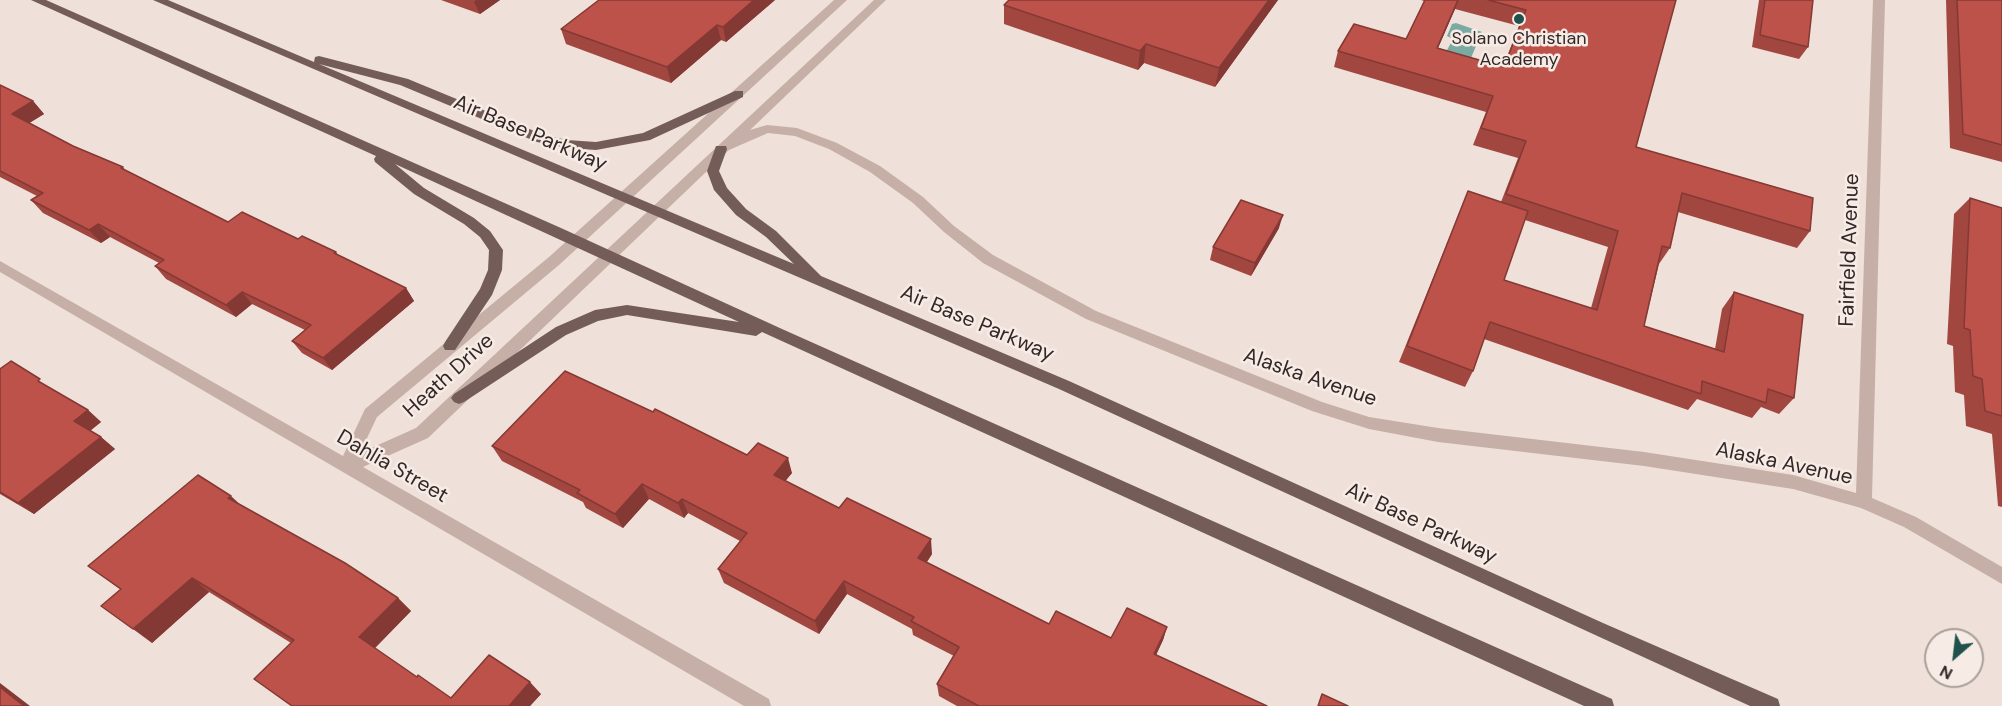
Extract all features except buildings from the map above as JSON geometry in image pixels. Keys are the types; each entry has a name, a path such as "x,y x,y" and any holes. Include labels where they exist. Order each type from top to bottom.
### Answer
{"main road":[{"path":"37,0 577,241 1605,706"},
{"name":"Air Base Parkway","path":"159,0 1065,385 1597,629 1771,706"},
{"path":"272,48 404,82 541,139 567,144 596,146 646,137 739,94"},
{"path":"364,146 419,191 469,221 485,234 496,250 495,270 488,291 450,346"},
{"path":"721,149 712,171 721,190 741,212 771,234 823,283"},
{"path":"459,398 561,331 595,316 627,310 777,333"}],"street":[{"name":"Heath Drive","path":"346,467 372,413 577,241 841,0"},
{"name":"Heath Drive","path":"346,467 422,433 880,0"},
{"name":"Fairfield Avenue","path":"1864,502 1879,0"},
{"name":"Alaska Avenue","path":"721,149 746,136 767,129 797,132 833,146 875,169 918,200 949,229 988,259 1091,315 1318,407 1370,423 1438,435 1644,459 1782,481 1864,502 1910,522 2002,576"},
{"name":"Dahlia Street","path":"0,266 762,706"}],"water":[{"path":"1456,23 1482,32 1471,58 1446,52 1453,39 1447,36 1452,24"}],"place":[{"name":"Solano Christian Academy","path":"1519,19"}]}
